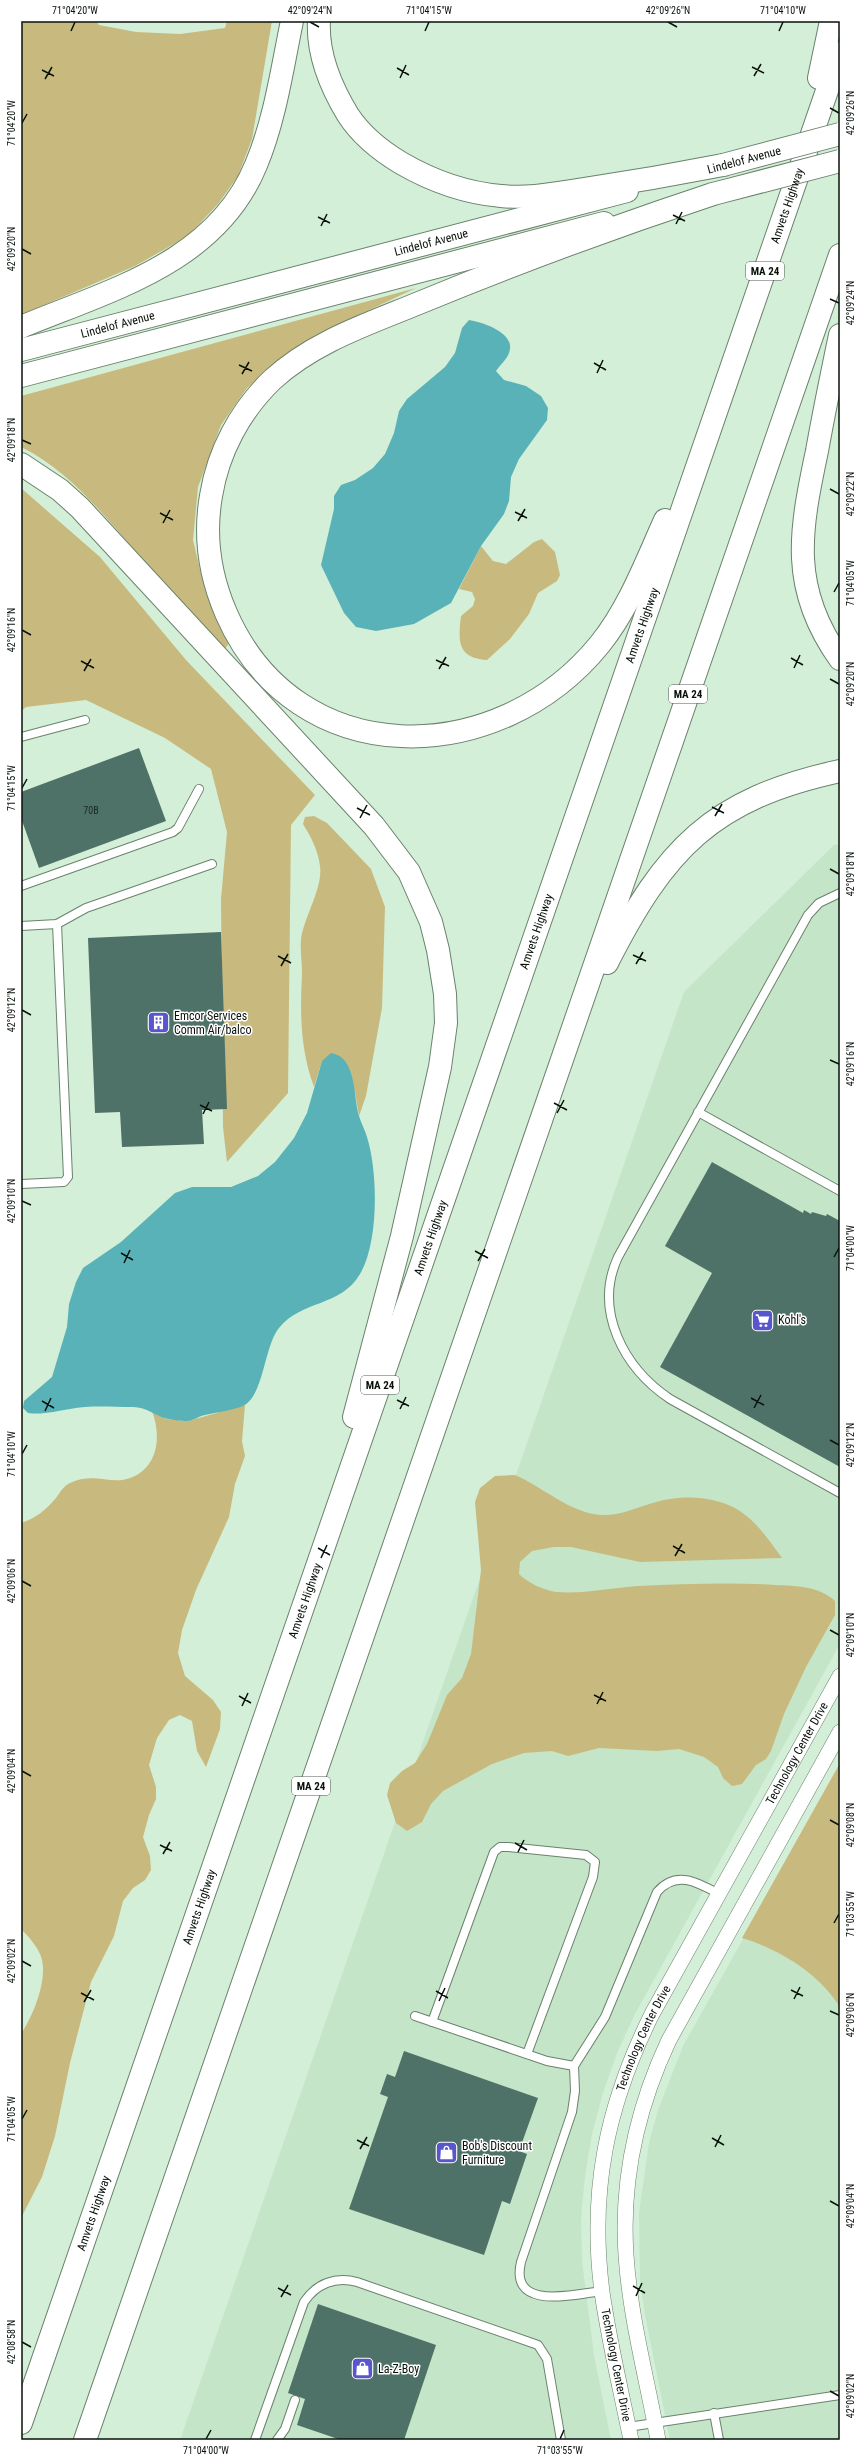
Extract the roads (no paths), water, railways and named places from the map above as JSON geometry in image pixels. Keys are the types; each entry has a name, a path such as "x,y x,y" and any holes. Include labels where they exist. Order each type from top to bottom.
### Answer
{"main road":[{"path":"21,327 154,272 203,240 231,210 246,188 257,165 270,125 292,21"},
{"path":"319,21 320,39 325,66 336,96 351,120 370,140 392,158 432,180 462,190 490,195 532,197 723,165"},
{"path":"791,194 831,21"},
{"name":"Amvets Highway","path":"21,2423 840,53"},
{"name":"Lindelof Avenue","path":"21,350 840,134"},
{"name":"Lindelof Avenue","path":"21,376 840,161"},
{"path":"713,194 554,248 341,336 305,355 272,380 254,398 226,444 213,484 209,510 208,536 213,578 233,629 257,663 272,680 290,695 337,722 363,731 403,737 444,736 472,730 501,720 530,705 554,689 585,662 618,618 670,508 738,348"},
{"name":"MA 24","path":"85,2440 840,255"},
{"path":"840,335 807,499 802,551 810,604 826,639 840,659"},
{"path":"21,464 60,490 80,508 374,826 409,872 431,922 438,950 445,994 446,1023 440,1067 376,1339 276,1686"},
{"path":"537,1132 606,965 639,904 673,857 710,824 761,794 788,784 840,771"}],"street":[{"name":"Technology Center Drive","path":"629,2433 602,2291 599,2257 599,2198 606,2140 616,2097 632,2056 652,2014 840,1676"},
{"name":"Technology Center Drive","path":"658,2440 631,2302 626,2255 625,2212 628,2173 639,2118 656,2066 669,2040 840,1732"}],"lane":[{"path":"21,737 85,720"},
{"path":"21,886 173,832 180,825 199,789"},
{"path":"21,926 57,924 86,908 212,864"},
{"path":"840,893 819,903 808,915 615,1264 610,1280 609,1303 616,1334 634,1366 660,1392 840,1493"},
{"path":"21,1184 64,1182 68,1177 57,924"},
{"path":"698,1112 840,1191"},
{"path":"432,2022 494,1852 500,1848 508,1846 586,1855 595,1862 593,1877 527,2054"},
{"path":"602,2291 548,2298 538,2296 527,2290 519,2277 521,2262 572,2112 575,2091 574,2066 605,2017 657,1892 666,1882 678,1879 694,1882 719,1894"},
{"path":"415,2016 551,2062 574,2066"},
{"path":"255,2440 304,2302 319,2286 332,2281 345,2280 357,2282 538,2345 548,2363 561,2440"},
{"path":"629,2433 655,2423 714,2413 840,2396"},
{"path":"277,2440 285,2429 296,2400"},
{"path":"714,2413 718,2440"}],"water":[{"path":"469,320 482,323 497,330 508,340 510,346 509,353 496,371 504,380 526,386 541,396 548,408 547,420 519,459 511,477 509,501 504,514 481,546 451,603 414,624 376,631 356,627 344,613 321,565 334,509 334,496 341,485 355,480 373,468 385,454 394,433 399,411 407,399 445,367 455,353 462,328"},
{"path":"331,1053 339,1056 346,1062 350,1069 359,1116 371,1152 375,1187 375,1207 371,1244 360,1274 352,1285 332,1298 298,1312 279,1328 270,1346 260,1382 250,1401 243,1406 187,1421 168,1419 136,1407 100,1406 44,1413 28,1413 23,1408 24,1401 52,1377 67,1327 69,1304 76,1282 83,1268 121,1242 175,1193 192,1187 231,1187 258,1176 275,1162 294,1138 307,1113 322,1061"}],"place":[{"name":"Emcor Services Comm Air/balco","path":"158,1023"},
{"name":"Kohl's","path":"763,1320"},
{"name":"Bob's Discount Furniture","path":"446,2153"},
{"name":"La-Z-Boy","path":"362,2369"}]}
